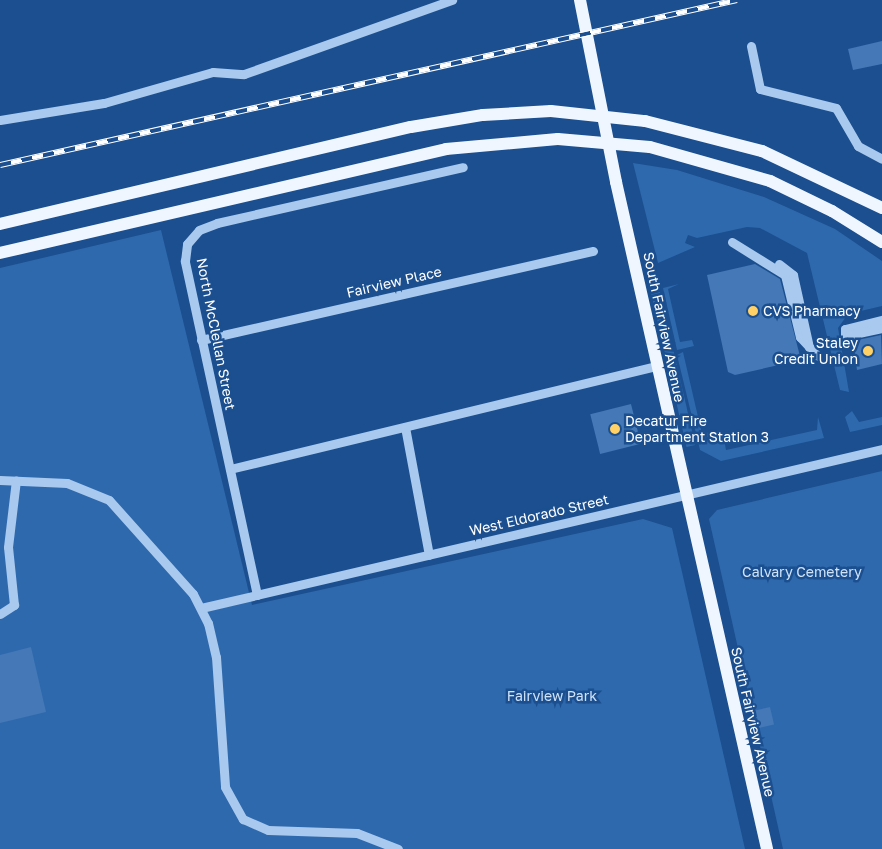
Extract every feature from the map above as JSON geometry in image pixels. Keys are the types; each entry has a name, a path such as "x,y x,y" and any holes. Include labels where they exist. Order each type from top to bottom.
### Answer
{"main road":[{"name":"South Fairview Avenue","path":"575,0 581,15"},
{"name":"South Fairview Avenue","path":"580,0 581,15 657,366 767,849"},
{"path":"0,224 411,127 483,115 551,111 645,121 762,150 882,208"},
{"path":"0,252 446,149 558,139 650,147 770,181 832,211 882,242"}],"street":[{"path":"0,120 104,103 193,76 244,74 452,0"},
{"path":"751,46 760,89 836,108 858,146 882,159"},
{"name":"North McClellan Street","path":"258,595 185,261 187,244 199,230 463,167"},
{"path":"736,241 785,275 800,337 818,356"},
{"name":"Fairview Place","path":"201,340 593,251"},
{"path":"882,320 845,329 845,342 848,335 882,328"},
{"path":"230,469 657,366"},
{"path":"405,427 429,555"},
{"name":"West Eldorado Street","path":"201,608 882,449"},
{"path":"0,480 68,483 108,500 138,528 201,608 216,657 225,786 243,819 268,830 357,833 398,849"},
{"path":"0,614 14,605 8,547 16,480"}],"green space":[{"path":"633,163 677,170 764,197 835,229 882,261 882,306 848,314 838,328 849,392 840,390 807,253 760,228 747,227 697,238 688,235 685,243 695,247 658,263"},
{"name":"Fairview Park","path":"161,230 252,605 643,519 672,528 745,849 0,849 0,268"},
{"path":"679,284 668,289 680,342 692,340 694,346 677,350 663,288"},
{"path":"660,292 695,445 687,447 651,294"},
{"path":"683,352 702,434 715,431 724,439 726,450 817,430 818,417 824,438 721,461 700,450 677,355"},
{"path":"852,411 859,422 882,417 882,425 850,432 845,417"},
{"name":"Calvary Cemetery","path":"882,471 882,849 783,849 709,519 717,510"}],"building":[{"path":"882,41 882,64 853,70 848,49"},
{"name":"CVS Pharmacy","path":"755,264 780,279 801,360 735,375 728,372 707,275"},
{"name":"Staley Credit Union","path":"881,335 882,364 857,370 853,341"},
{"name":"Decatur Fire Department Station 3","path":"631,404 641,444 600,454 590,414"},
{"path":"31,647 46,712 0,723 0,655"},
{"path":"770,707 774,725 758,728 754,711"}],"railway":[{"path":"0,165 737,0"}],"place":[{"name":"CVS Pharmacy","path":"753,311"},
{"name":"Staley Credit Union","path":"868,351"},
{"name":"Decatur Fire Department Station 3","path":"615,429"}]}
